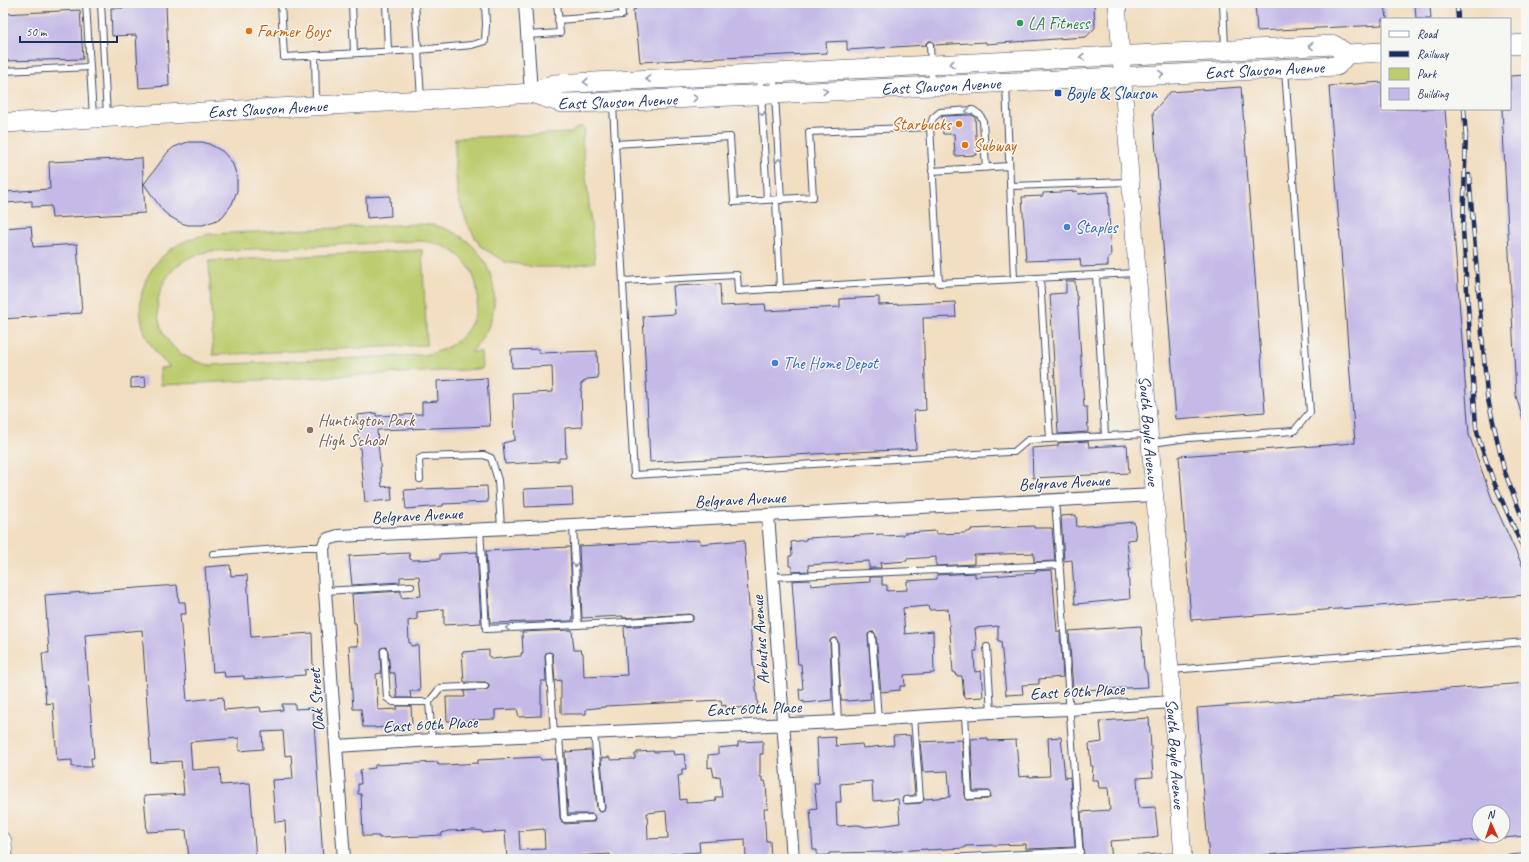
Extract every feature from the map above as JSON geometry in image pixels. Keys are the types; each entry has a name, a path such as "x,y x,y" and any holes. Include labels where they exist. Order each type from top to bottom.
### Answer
{"main road":[{"name":"South Boyle Avenue","path":"1117,3 1154,495 1170,670 1182,857"},
{"path":"1511,45 1526,44"},
{"name":"East Slauson Avenue","path":"3,123 532,93 554,84 1334,45 1347,54 1381,52"},
{"name":"East Slauson Avenue","path":"532,93 562,103 613,102 1337,66 1347,54"},
{"path":"3,841 4,859"}],"street":[{"path":"525,3 532,93"},
{"name":"Belgrave Avenue","path":"326,543 338,536 573,526 1055,499 1154,495"},
{"name":"Arbutus Avenue","path":"768,515 793,859"},
{"name":"Oak Street","path":"326,543 325,591 344,859"},
{"name":"East 60th Place","path":"337,746 594,732 838,722 1172,702"}],"lane":[{"path":"86,3 90,67 100,118"},
{"path":"100,118 101,3"},
{"path":"281,3 284,57 418,50 472,45 485,41 485,3"},
{"path":"352,3 354,53"},
{"path":"386,3 388,51"},
{"path":"415,3 421,100"},
{"path":"527,35 560,32 557,3"},
{"path":"558,20 622,15 621,3"},
{"path":"1224,3 1225,50"},
{"path":"930,45 932,86"},
{"path":"315,55 316,106"},
{"path":"3,71 90,67"},
{"path":"613,102 634,475 1014,452 1028,440 1105,436 1188,438 1294,431 1310,412 1285,68"},
{"path":"767,74 778,200 780,288"},
{"path":"767,74 767,200"},
{"path":"1006,83 1014,279"},
{"path":"986,168 983,121 977,112 973,110 940,112 932,118 930,127 939,283 1137,273"},
{"path":"615,144 730,137 734,202 778,200 813,197 809,132 930,127"},
{"path":"932,171 1009,166"},
{"path":"1010,186 1130,182"},
{"path":"623,281 737,275 738,291 939,278"},
{"path":"1096,275 1105,436"},
{"path":"1040,278 1050,439"},
{"path":"420,479 419,459 423,457 484,455 491,458 497,473 499,486 501,528"},
{"path":"1055,499 1080,859"},
{"path":"573,526 578,625"},
{"path":"480,529 486,630 689,618"},
{"path":"213,554 304,547 326,543"},
{"path":"772,577 1060,565"},
{"path":"325,591 411,586"},
{"path":"872,636 878,719"},
{"path":"834,642 838,722"},
{"path":"1170,670 1526,642"},
{"path":"988,647 991,712"},
{"path":"384,651 387,698 393,702 429,702"},
{"path":"549,656 564,817 565,819 591,818"},
{"path":"432,740 429,702 440,688 485,686"},
{"path":"965,714 969,796 987,795"},
{"path":"906,800 920,798 914,717"},
{"path":"594,732 600,808"},
{"path":"928,859 986,858 1080,852"},
{"path":"1136,859 1182,857"},
{"path":"1505,859 1526,858"}],"green space":[{"path":"580,126 585,129 582,141 595,262 565,267 536,267 505,262 480,246 467,223 458,197 455,167 455,138 570,133"},
{"path":"417,224 441,227 459,235 471,244 481,256 488,269 493,284 494,299 492,314 487,330 471,352 481,352 482,369 161,385 160,368 170,367 153,348 143,328 140,307 144,287 153,268 167,252 187,240 211,234","holes":["418,241 443,246 462,258 473,275 478,295 475,315 465,333 448,347 423,355 209,365 186,357 170,343 160,326 158,307 161,288 172,271 189,258 212,251"]},
{"path":"422,250 427,345 213,355 209,261"}],"building":[{"path":"134,3 166,3 169,86 139,88 136,35 112,36 111,8 123,8 123,5"},
{"path":"636,3 1094,3 1095,28 1086,37 986,44 986,42 934,45 932,41 929,41 926,45 847,50 847,41 826,42 827,53 640,62 636,22 634,22 633,10 636,9"},
{"path":"1255,3 1385,3 1387,18 1381,18 1381,25 1257,31"},
{"path":"1430,5 1431,18 1416,18 1415,6"},
{"path":"80,10 83,59 3,61 3,14"},
{"path":"1526,75 1526,419 1523,420 1516,396 1502,110 1511,110 1511,76"},
{"path":"1381,82 1381,110 1445,110 1469,435 1492,499 1526,574 1526,595 1191,620 1179,456 1355,443 1329,86"},
{"path":"1241,87 1265,412 1176,419 1153,112 1170,92"},
{"path":"972,115 975,117 977,155 955,156 954,134 943,134 942,116"},
{"path":"188,142 202,142 222,151 232,162 237,176 237,191 232,204 223,216 203,225 188,225 169,216 163,211 144,184 168,152 174,147"},
{"path":"142,158 145,213 52,218 51,206 32,207 32,201 6,203 6,192 50,189 49,162"},
{"name":"Staples","path":"1077,191 1078,194 1108,192 1111,257 1108,257 1108,266 1081,267 1080,259 1026,261 1022,197 1043,196 1043,193"},
{"path":"390,196 391,216 367,218 366,197"},
{"path":"31,226 33,247 77,244 82,313 4,319 3,228"},
{"path":"1066,281 1075,281 1084,407 1087,407 1088,432 1058,434 1050,294 1066,293"},
{"name":"The Home Depot","path":"720,284 721,306 765,304 766,311 840,307 840,299 879,297 879,305 955,302 956,317 923,318 926,410 914,411 916,449 650,462 643,316 675,314 673,286"},
{"path":"539,349 539,353 597,351 598,378 587,379 581,384 582,427 565,428 566,458 559,458 559,461 505,464 503,443 515,440 513,394 553,392 552,366 512,368 511,350"},
{"path":"145,377 146,387 131,388 131,378"},
{"path":"487,378 490,426 377,430 382,487 391,486 392,500 365,502 357,415 376,413 376,416 422,414 422,402 438,401 437,381"},
{"path":"1088,441 1089,447 1127,445 1129,473 1033,478 1032,448 1058,446 1058,443"},
{"path":"487,486 488,502 443,504 443,506 406,509 404,490"},
{"path":"572,487 573,505 525,507 524,489"},
{"path":"1076,515 1077,527 1134,522 1136,539 1127,540 1130,570 1128,570 1130,599 1075,604 1072,560 1064,561 1061,516"},
{"path":"1034,526 1034,528 1052,528 1055,561 1034,562 1034,553 974,555 974,564 936,566 936,557 906,559 907,561 880,563 881,568 869,568 869,561 808,565 809,571 792,572 792,566 789,566 789,556 792,556 791,542 806,540 806,538 883,534 883,536 904,535 904,533 936,531 936,534 964,533 971,531 971,529"},
{"path":"700,540 700,544 744,540 753,663 758,706 726,709 726,705 722,706 721,700 605,706 586,709 586,714 561,714 561,680 555,681 553,656 552,653 549,652 546,653 545,656 546,681 541,681 541,716 519,717 517,709 495,710 495,719 447,721 446,697 465,697 464,691 485,690 489,688 489,684 485,682 464,682 462,652 489,650 489,657 492,657 492,659 521,656 521,653 523,653 522,632 572,630 574,650 581,650 583,653 584,677 627,675 624,627 689,622 693,620 693,616 689,614 623,618 623,616 582,618 579,546"},
{"path":"570,547 572,621 490,623 486,551"},
{"path":"477,552 481,623 444,625 444,609 417,612 417,619 408,621 409,643 411,643 411,646 418,645 420,691 410,691 411,698 397,698 395,673 390,673 388,651 386,647 381,648 380,651 381,673 376,674 378,710 397,709 397,706 411,706 412,725 375,728 363,727 361,709 353,709 349,646 358,646 356,623 354,623 352,594 401,591 401,598 421,596 419,576 400,577 400,582 352,585 349,556 409,553 410,559 413,560 440,559 440,554"},
{"path":"230,565 231,576 247,575 251,637 312,633 313,669 305,670 305,675 244,679 244,676 225,677 224,671 213,672 205,567"},
{"path":"1052,570 1057,632 1060,632 1063,677 1039,679 1039,684 1022,685 1023,694 1006,695 1001,641 998,641 998,626 975,628 977,651 974,651 975,672 981,671 983,697 964,698 962,676 956,676 955,672 953,672 948,609 929,610 928,606 903,608 905,634 933,631 934,673 904,675 905,686 900,686 900,690 881,692 876,636 874,632 871,632 868,636 872,692 870,692 871,699 841,700 838,642 836,638 833,638 830,640 832,700 804,703 804,700 800,701 799,689 803,689 801,664 798,664 792,581 810,580 811,586 870,582 870,577 882,577 882,585 887,585 887,591 907,590 907,581 937,579 937,575 975,573 975,577 1035,573 1035,571"},
{"path":"177,585 179,602 185,602 186,614 180,614 187,701 223,697 224,710 260,707 261,712 283,710 282,704 295,704 295,709 313,708 323,859 287,859 285,821 275,822 272,780 293,779 291,755 285,756 283,731 262,732 263,749 239,751 239,738 190,742 192,770 220,768 221,785 250,783 256,859 189,859 186,830 147,832 144,796 184,794 181,761 151,763 142,630 85,635 94,758 91,758 92,767 72,767 72,760 57,761 53,703 46,704 42,653 49,653 45,595"},
{"path":"1141,626 1144,668 1147,674 1148,687 1081,690 1073,689 1069,631"},
{"path":"1526,683 1526,836 1511,837 1511,804 1471,804 1471,841 1209,859 1197,708"},
{"path":"1149,718 1153,777 1137,778 1139,808 1155,807 1158,836 1153,838 1110,841 1112,859 1084,859 1081,812 1110,810 1108,788 1099,788 1098,780 1092,780 1093,766 1091,766 1089,744 1102,742 1100,721"},
{"path":"910,735 915,795 903,797 902,801 906,804 921,803 924,799 950,797 948,771 923,772 920,742 962,740 965,796 967,800 969,800 988,799 991,795 989,791 973,791 971,739 988,738 988,741 1016,740 1019,777 1030,777 1050,776 1048,738 1061,737 1065,778 1070,777 1075,847 1026,849 1026,844 965,846 965,848 927,850 829,853 829,855 817,856 817,850 813,850 810,809 817,808 814,783 819,783 817,738 835,737 836,746 862,744 863,748 894,745 893,736","holes":["872,781 873,801 898,799 900,823 866,827 858,825 837,826 836,802 841,802 840,784"]},
{"path":"763,741 763,754 760,754 760,777 762,777 762,781 765,781 766,785 768,809 764,809 766,841 770,841 771,859 746,859 745,839 699,842 700,852 670,854 671,859 654,859 653,856 633,859 610,859 610,854 579,856 579,859 507,859 505,831 482,833 482,831 474,830 448,831 442,833 442,835 379,838 379,836 363,836 361,794 358,794 358,784 361,784 360,770 375,768 375,765 438,762 438,765 446,765 478,763 478,760 540,757 541,760 556,759 560,817 561,821 565,824 594,822 595,818 593,814 568,814 565,752 591,750 597,808 598,811 601,812 604,811 605,808 601,758 610,757 610,760 635,759 635,754 637,754 637,752 654,751 673,751 674,755 684,754 686,769 682,769 682,775 678,776 680,800 686,799 686,803 708,802 716,801 715,797 722,797 720,776 714,777 712,767 708,768 708,755 718,754 718,748 738,746 738,742","holes":["666,811 668,838 648,839 647,813","544,829 545,849 520,850 519,831"]},
{"path":"1075,856 1075,859 1027,859 1027,858"}],"railway":[{"path":"1457,3 1458,18"},
{"path":"1464,110 1466,139"},
{"path":"1466,133 1463,229 1476,427 1493,480 1526,555"},
{"path":"1469,175 1487,395 1504,470 1526,528"}],"place":[{"name":"LA Fitness","path":"1020,23"},
{"name":"Farmer Boys","path":"249,31"},
{"name":"Boyle & Slauson","path":"1058,93"},
{"name":"Starbucks","path":"959,124"},
{"name":"Subway","path":"965,145"},
{"name":"Staples","path":"1067,227"},
{"name":"The Home Depot","path":"775,363"},
{"name":"Huntington Park High School","path":"310,430"}]}
